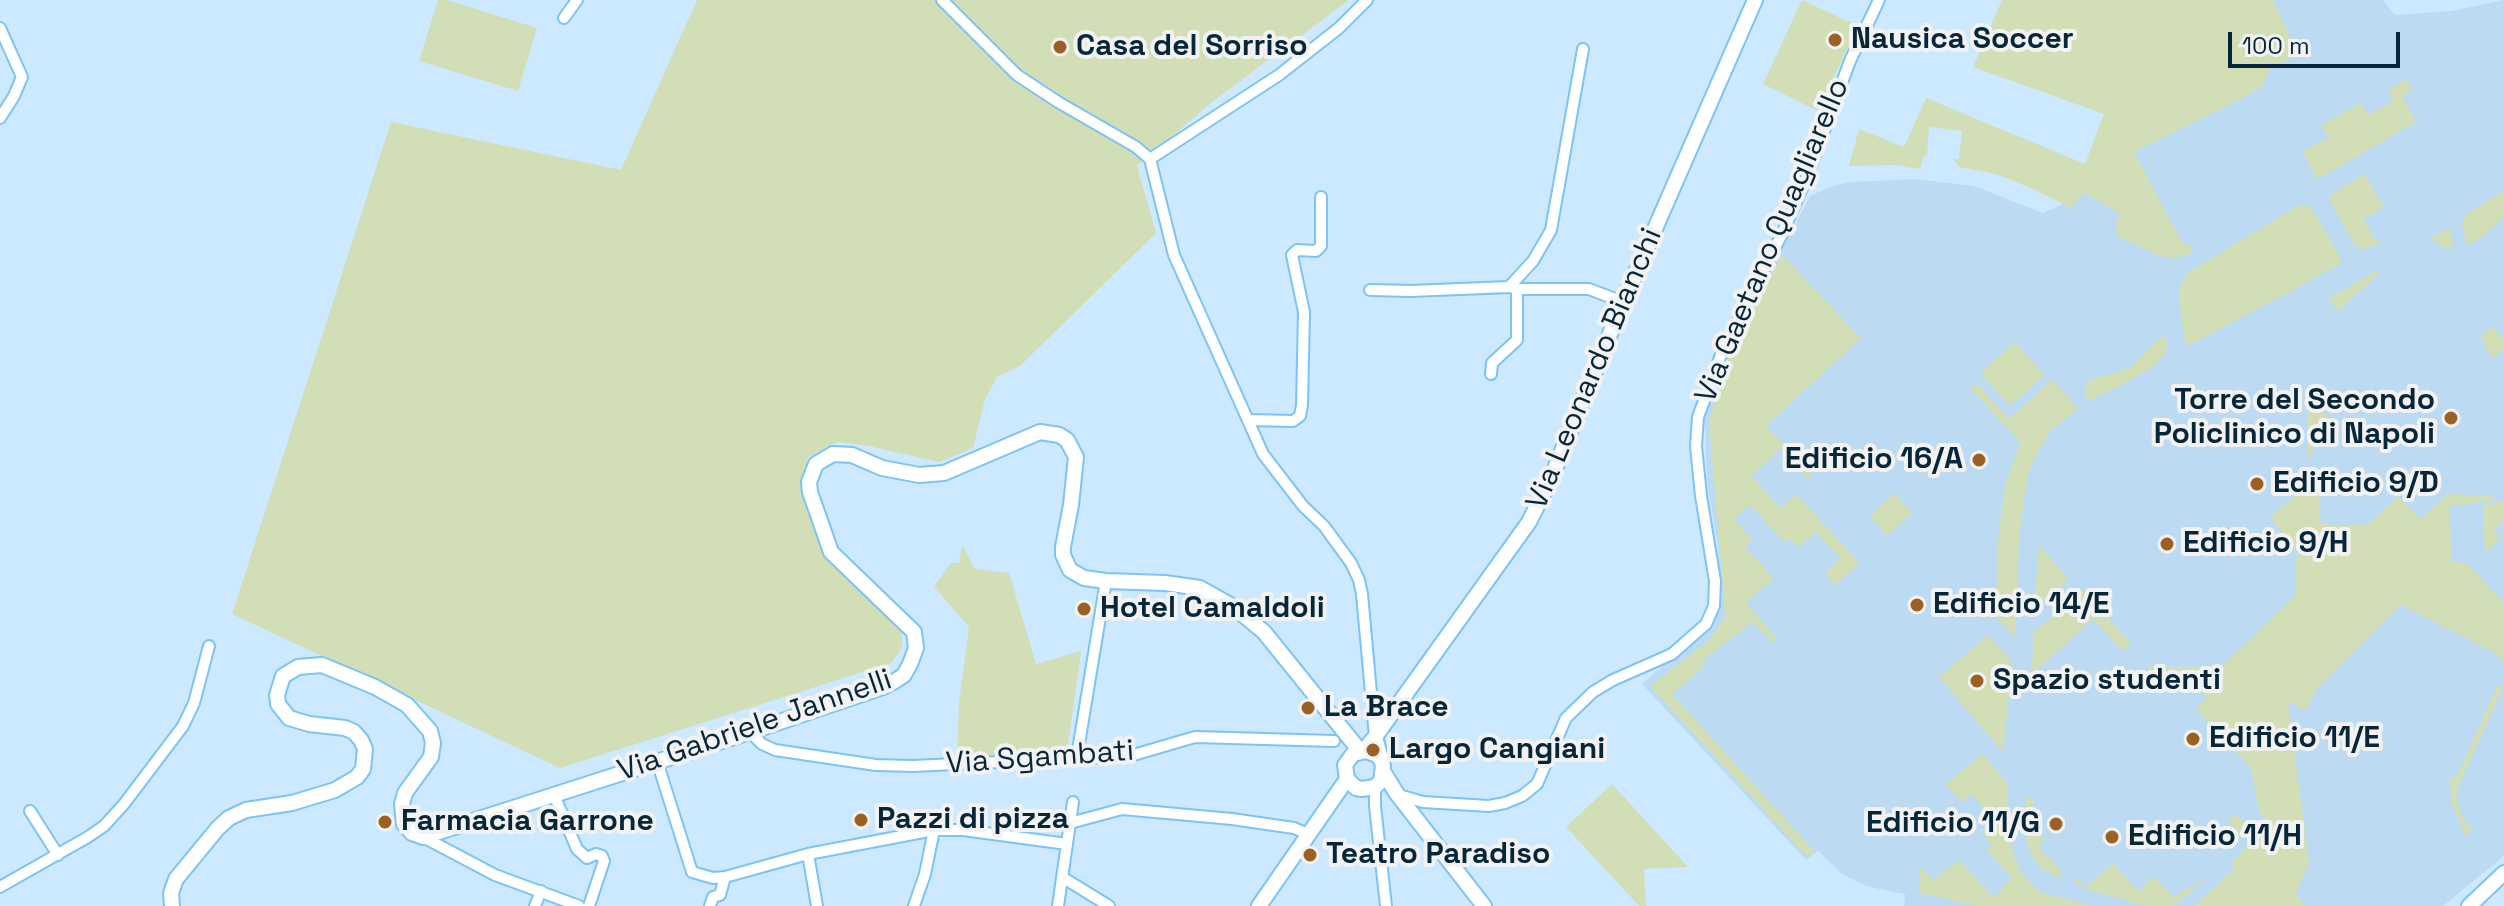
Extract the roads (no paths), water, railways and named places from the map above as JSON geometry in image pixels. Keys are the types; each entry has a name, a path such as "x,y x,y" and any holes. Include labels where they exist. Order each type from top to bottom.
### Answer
{"main road":[{"name":"Via Leonardo Bianchi","path":"1357,753 1375,737 1529,522 1552,476 1623,302 1755,0"},
{"name":"Via Gabriele Jannelli","path":"423,837 750,732 883,687 904,675 916,648 914,632 831,552 810,492 811,472 824,457 842,453 882,468 919,475 944,473 1040,432 1059,435 1073,448 1077,466 1063,555 1065,563 1076,575 1106,581 1200,588 1234,607 1264,632 1338,735 1357,753"},
{"path":"172,906 171,893 176,879 229,818 246,810 292,803 335,790 357,777 363,769 365,749 354,732 289,718 278,704 277,695 283,676 298,667 322,665 375,687 407,705 430,731 433,743 431,757 405,793 402,804 404,824 412,833 423,837"},
{"path":"1375,737 1382,766 1375,787 1356,788 1347,779 1345,769 1357,753 1372,752 1382,766 1397,794 1484,906"},
{"path":"1259,906 1347,779"},
{"path":"2469,906 2504,873"}],"street":[{"path":"564,18 577,0"},
{"path":"942,0 1017,75 1136,147 1150,159 1174,255 1263,454 1303,506 1324,526 1351,563 1359,580 1375,737"},
{"path":"1150,159 1279,75 1339,28 1367,0"},
{"name":"Via Gaetano Quagliarello","path":"1397,794 1423,802 1489,806 1522,796 1537,784 1566,718 1593,692 1672,654 1706,624 1714,606 1715,581 1698,471 1698,417 1722,352 1806,179 1850,61 1879,0"},
{"path":"0,28 22,77 0,118"},
{"path":"1491,374 1492,363 1517,340 1513,288 1551,230 1583,49"},
{"path":"1248,420 1293,421 1300,416 1304,312 1292,255 1296,250 1316,251 1321,246 1321,197"},
{"path":"1370,290 1589,289 1623,302"},
{"path":"1078,750 1106,581"},
{"path":"0,887 104,826 124,804 183,726 194,703 209,646"},
{"name":"Via Sgambati","path":"750,732 762,744 775,750 876,765 913,766 1130,756 1195,737 1338,735"},
{"path":"657,761 692,872 713,878 808,854 934,830 963,830 1067,844"},
{"path":"1375,787 1386,906"},
{"path":"554,795 577,849 587,858 596,854 602,856 604,861 589,906"},
{"path":"1058,906 1073,802"},
{"path":"1070,823 1122,809 1232,819 1294,828 1308,834"},
{"path":"30,811 58,855"},
{"path":"914,906 925,874 934,830"},
{"path":"423,837 495,875 579,906"},
{"path":"808,854 817,906"},
{"path":"710,906 713,897 720,895 725,877"},
{"path":"1062,877 1109,906"},
{"path":"535,906 541,891"}],"place":[{"name":"Nausica Soccer","path":"1835,40"},
{"name":"Casa del Sorriso","path":"1060,47"},
{"name":"Torre del Secondo Policlinico di Napoli","path":"2451,418"},
{"name":"Edificio 16/A","path":"1979,460"},
{"name":"Edificio 9/D","path":"2257,484"},
{"name":"Edificio 9/H","path":"2167,544"},
{"name":"Edificio 14/E","path":"1917,605"},
{"name":"Hotel Camaldoli","path":"1084,609"},
{"name":"Spazio studenti","path":"1977,681"},
{"name":"La Brace","path":"1308,708"},
{"name":"Edificio 11/E","path":"2193,739"},
{"name":"Largo Cangiani","path":"1373,750"},
{"name":"Pazzi di pizza","path":"861,820"},
{"name":"Farmacia Garrone","path":"385,822"},
{"name":"Edificio 11/G","path":"2056,824"},
{"name":"Edificio 11/H","path":"2112,837"},
{"name":"Teatro Paradiso","path":"1310,855"}]}
